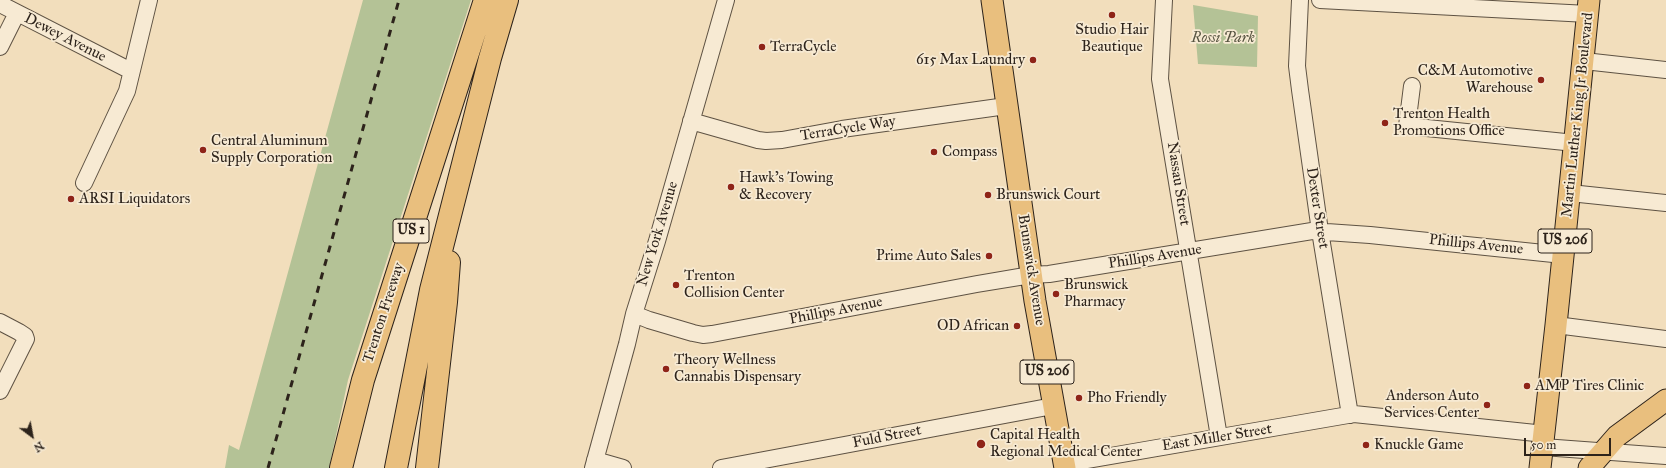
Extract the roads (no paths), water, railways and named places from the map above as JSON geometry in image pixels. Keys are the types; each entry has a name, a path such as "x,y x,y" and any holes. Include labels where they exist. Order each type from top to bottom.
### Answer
{"highway":[{"name":"Trenton Freeway","path":"342,467 378,331 485,0"},
{"name":"US 1","path":"396,468 427,310 490,58 507,0"},
{"path":"426,468 446,302 451,214"}],"main road":[{"name":"Brunswick Avenue","path":"992,0 1031,275 1064,466"},
{"name":"Martin Luther King Jr Boulevard","path":"1540,468 1589,7"},
{"path":"1589,468 1617,436 1666,400"}],"street":[{"path":"84,183 127,91 149,0"},
{"name":"New York Avenue","path":"594,464 634,314 657,241 726,0"},
{"name":"Nassau Street","path":"1164,0 1160,79 1219,437"},
{"name":"Dexter Street","path":"1300,0 1297,66 1348,415"},
{"path":"1320,0 1589,7"},
{"name":"Dewey Avenue","path":"0,4 131,71"},
{"path":"0,47 17,13"},
{"path":"1584,61 1666,70"},
{"path":"1412,86 1407,126 1575,143"},
{"name":"TerraCycle Way","path":"691,121 766,141 782,140 842,129 1006,106"},
{"path":"1570,193 1666,203"},
{"name":"Phillips Avenue","path":"634,314 694,333 703,335 712,334 977,284 1320,231 1448,242 1563,255"},
{"path":"0,322 19,332 25,336 26,339 0,391"},
{"path":"1556,325 1666,339"},
{"name":"Fuld Street","path":"721,468 1053,406"},
{"name":"East Miller Street","path":"1064,466 1348,415 1544,440 1604,450 1666,456"},
{"path":"594,464 623,468"}],"railway":[{"path":"268,468 399,0"}],"place":[{"name":"Studio Hair Beautique","path":"1112,15"},
{"name":"TerraCycle","path":"762,47"},
{"name":"615 Max Laundry","path":"1033,60"},
{"name":"C&M Automotive Warehouse","path":"1541,80"},
{"name":"Trenton Health Promotions Office","path":"1385,123"},
{"name":"Central Aluminum Supply Corporation","path":"203,150"},
{"name":"Compass","path":"934,152"},
{"name":"Hawk's Towing & Recovery","path":"731,187"},
{"name":"Brunswick Court","path":"988,195"},
{"name":"ARSI Liquidators","path":"71,199"},
{"name":"Prime Auto Sales","path":"989,256"},
{"name":"Trenton Collision Center","path":"676,285"},
{"name":"Brunswick Pharmacy","path":"1056,294"},
{"name":"OD African","path":"1017,326"},
{"name":"Theory Wellness Cannabis Dispensary","path":"666,369"},
{"name":"AMP Tires Clinic","path":"1527,386"},
{"name":"Pho Friendly","path":"1079,398"},
{"name":"Anderson Auto Services Center","path":"1487,405"},
{"name":"Capital Health Regional Medical Center","path":"981,444"},
{"name":"Knuckle Game","path":"1366,445"}],"park label":[{"name":"Rossi Park","path":"1223,38"}]}
